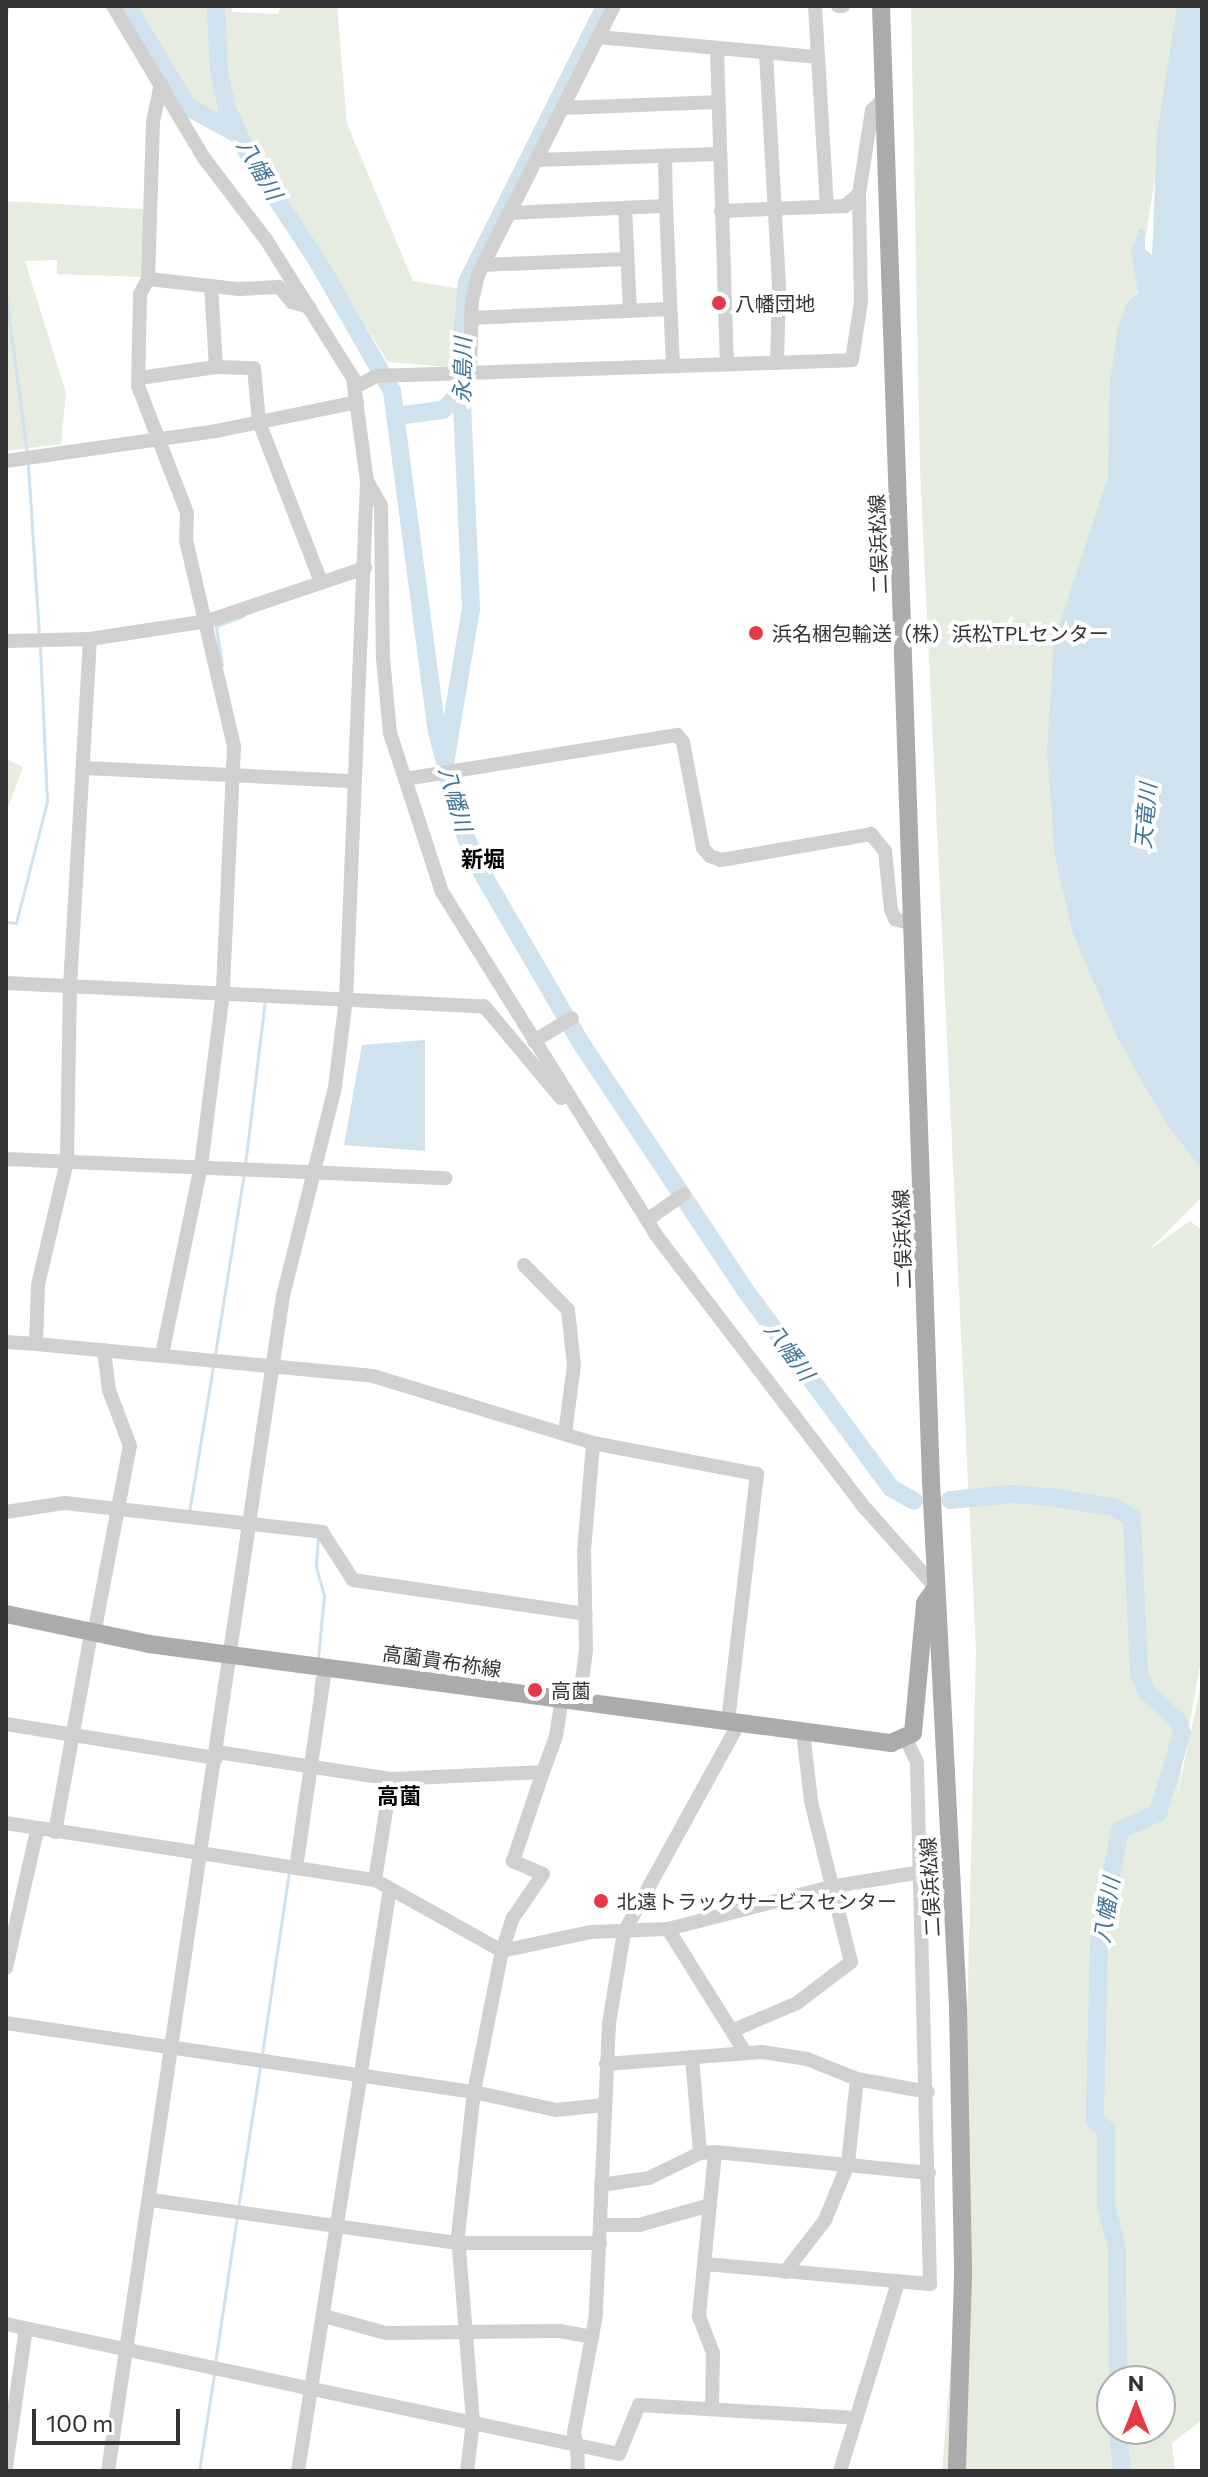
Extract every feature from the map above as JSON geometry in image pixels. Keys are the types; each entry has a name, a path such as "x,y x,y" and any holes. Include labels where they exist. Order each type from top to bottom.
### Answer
{"main road":[{"name":"二俣浜松線","path":"881,6 936,1588 958,2007 963,2276 957,2471"},
{"path":"906,1739 916,1721 925,1603 936,1588"},
{"name":"高薗貴布祢線","path":"6,1614 93,1634 231,1655 891,1743 906,1739"}],"street":[{"path":"108,2471 151,2200 283,1296 335,1087 346,999 367,481 357,394 347,363 204,158 113,6"},
{"path":"464,372 474,288 483,265 614,6"},
{"path":"815,6 827,206"},
{"path":"598,37 816,57"},
{"path":"717,49 716,102 727,361"},
{"path":"766,53 775,208 777,363"},
{"path":"161,84 153,122 148,279 140,294 139,378 187,513 186,540 208,621 230,725 232,775 223,992 201,1166 162,1355"},
{"path":"6,461 259,422 357,394 376,376 727,361 852,360 861,302 859,194 872,110 884,99"},
{"path":"563,108 716,102"},
{"path":"536,160 718,154"},
{"path":"665,156 673,364"},
{"path":"721,211 845,206 859,194"},
{"path":"509,213 666,206"},
{"path":"625,209 630,311"},
{"path":"483,265 627,259"},
{"path":"148,279 211,286 279,287 292,302 309,307"},
{"path":"211,286 216,367"},
{"path":"471,318 670,309"},
{"path":"139,378 216,367 254,368 259,422 321,582"},
{"path":"367,481 381,505 385,700 405,779 442,892 647,1220 865,1508 936,1588"},
{"path":"6,641 90,639 208,621 365,568"},
{"path":"36,1344 36,1294 67,1161 70,986 85,768 90,639"},
{"path":"405,779 677,735 683,742 703,848 710,856 721,860 871,834 885,851 891,910 895,919 913,924"},
{"path":"85,768 355,781"},
{"path":"6,983 484,1006 585,1124"},
{"path":"534,1041 572,1018"},
{"path":"6,1159 446,1178"},
{"path":"647,1220 684,1194"},
{"path":"524,1265 568,1310 574,1365 565,1433"},
{"path":"6,1342 275,1364 373,1376 593,1443 757,1474 734,1722 624,1932 606,2064 600,2243 592,2337 574,2433 578,2471"},
{"path":"55,1832 121,1508 130,1446 109,1390 104,1350"},
{"path":"467,2471 473,2422 458,2243 474,2092 502,1951 513,1918 543,1874 513,1861 570,1701 586,1614 584,1551 593,1443"},
{"path":"6,1512 65,1503 322,1532 353,1580 586,1614"},
{"path":"292,1868 325,1668"},
{"path":"6,1724 72,1738 307,1765 391,1779 543,1772"},
{"path":"734,2030 797,2003 851,1962 830,1887 803,1732"},
{"path":"705,2264 930,2284 928,2092 917,1762 906,1739"},
{"path":"375,1880 391,1779"},
{"path":"6,1823 375,1880 502,1951 591,1932 668,1929 830,1887 921,1872"},
{"path":"6,1968 37,1830"},
{"path":"298,2471 338,2226 357,2076 390,1889"},
{"path":"668,1929 687,1966 734,2030 745,2052"},
{"path":"6,2023 474,2092 556,2110 604,2105"},
{"path":"606,2064 745,2052 807,2059 857,2079 928,2092"},
{"path":"692,2057 708,2152 710,2205 699,2316 713,2353 712,2409"},
{"path":"785,2272 825,2220 848,2164 857,2079"},
{"path":"601,2185 667,2173 708,2152 929,2173"},
{"path":"151,2200 458,2243 600,2243"},
{"path":"600,2225 639,2225 710,2205"},
{"path":"840,2471 898,2282"},
{"path":"324,2316 386,2333 559,2331 592,2337"},
{"path":"6,2324 619,2454 639,2405 856,2418"},
{"path":"6,2467 26,2328"}],"shaded area":[{"path":"132,6 232,6 232,12 278,14 281,6 337,6 347,124 413,281 466,290 451,367 388,362 267,170 194,109"},
{"path":"911,6 1182,6 1108,477 1047,750 1202,1167 1202,1197 1149,1250 1190,1221 1202,1230 1202,1654 1176,1801 1202,1680 1202,2420 1176,2440 1176,2365 1096,2365 1096,2445 1172,2445 1175,2471 942,2471 962,2229 976,1650 920,470"},
{"path":"6,201 143,209 145,277 57,274 57,260 25,261 66,393 61,444 6,451"},
{"path":"6,759 23,767 6,813"}],"water":[{"name":"天竜川","path":"1177,6 1202,6 1202,1170 1166,1123 1119,1041 1073,934 1055,857 1047,750 1054,642 1108,477 1110,382 1117,332 1127,303 1138,293 1131,250 1140,228 1145,231 1145,249 1152,255 1157,134"},
{"path":"425,1040 425,1151 344,1145 362,1045"}],"waterway":[{"path":"6,16 7,6"},
{"path":"127,6 188,107 239,135"},
{"name":"八幡川","path":"216,6 219,71 227,109 251,160 318,262 392,391 437,731 459,820 478,866 581,1043 748,1294 891,1488 914,1501"},
{"name":"永島川","path":"446,758 471,609 460,362 467,282 605,6"},
{"path":"6,296 27,453"},
{"path":"396,416 443,410 462,391"},
{"path":"28,465 39,634"},
{"path":"222,665 216,626 243,616"},
{"path":"6,922 16,923 47,801 40,646"},
{"path":"245,1165 265,999"},
{"path":"215,1354 244,1172"},
{"path":"189,1513 213,1367"},
{"name":"八幡川","path":"950,1500 1013,1494 1050,1497 1114,1507 1132,1518 1139,1675 1147,1692 1177,1720 1182,1733 1158,1813 1120,1830 1099,1939 1095,2121 1106,2129 1106,2206 1117,2247 1118,2365"},
{"path":"318,1537 316,1567 324,1595 318,1659"},
{"path":"315,1690 316,1678"},
{"path":"262,2054 289,1872"},
{"path":"238,2208 260,2066"},
{"path":"215,2363 237,2216"},
{"path":"199,2471 214,2374"},
{"name":"八幡川","path":"1120,2445 1122,2471"}],"place":[{"name":"八幡団地","path":"719,303"},
{"name":"浜名梱包輸送（株）浜松TPLセンター","path":"756,633"},
{"name":"高薗","path":"535,1690"},
{"name":"北遠トラックサービスセンター","path":"601,1901"}],"district":[{"name":"新堀","path":"483,859"},
{"name":"高薗","path":"399,1796"}]}
